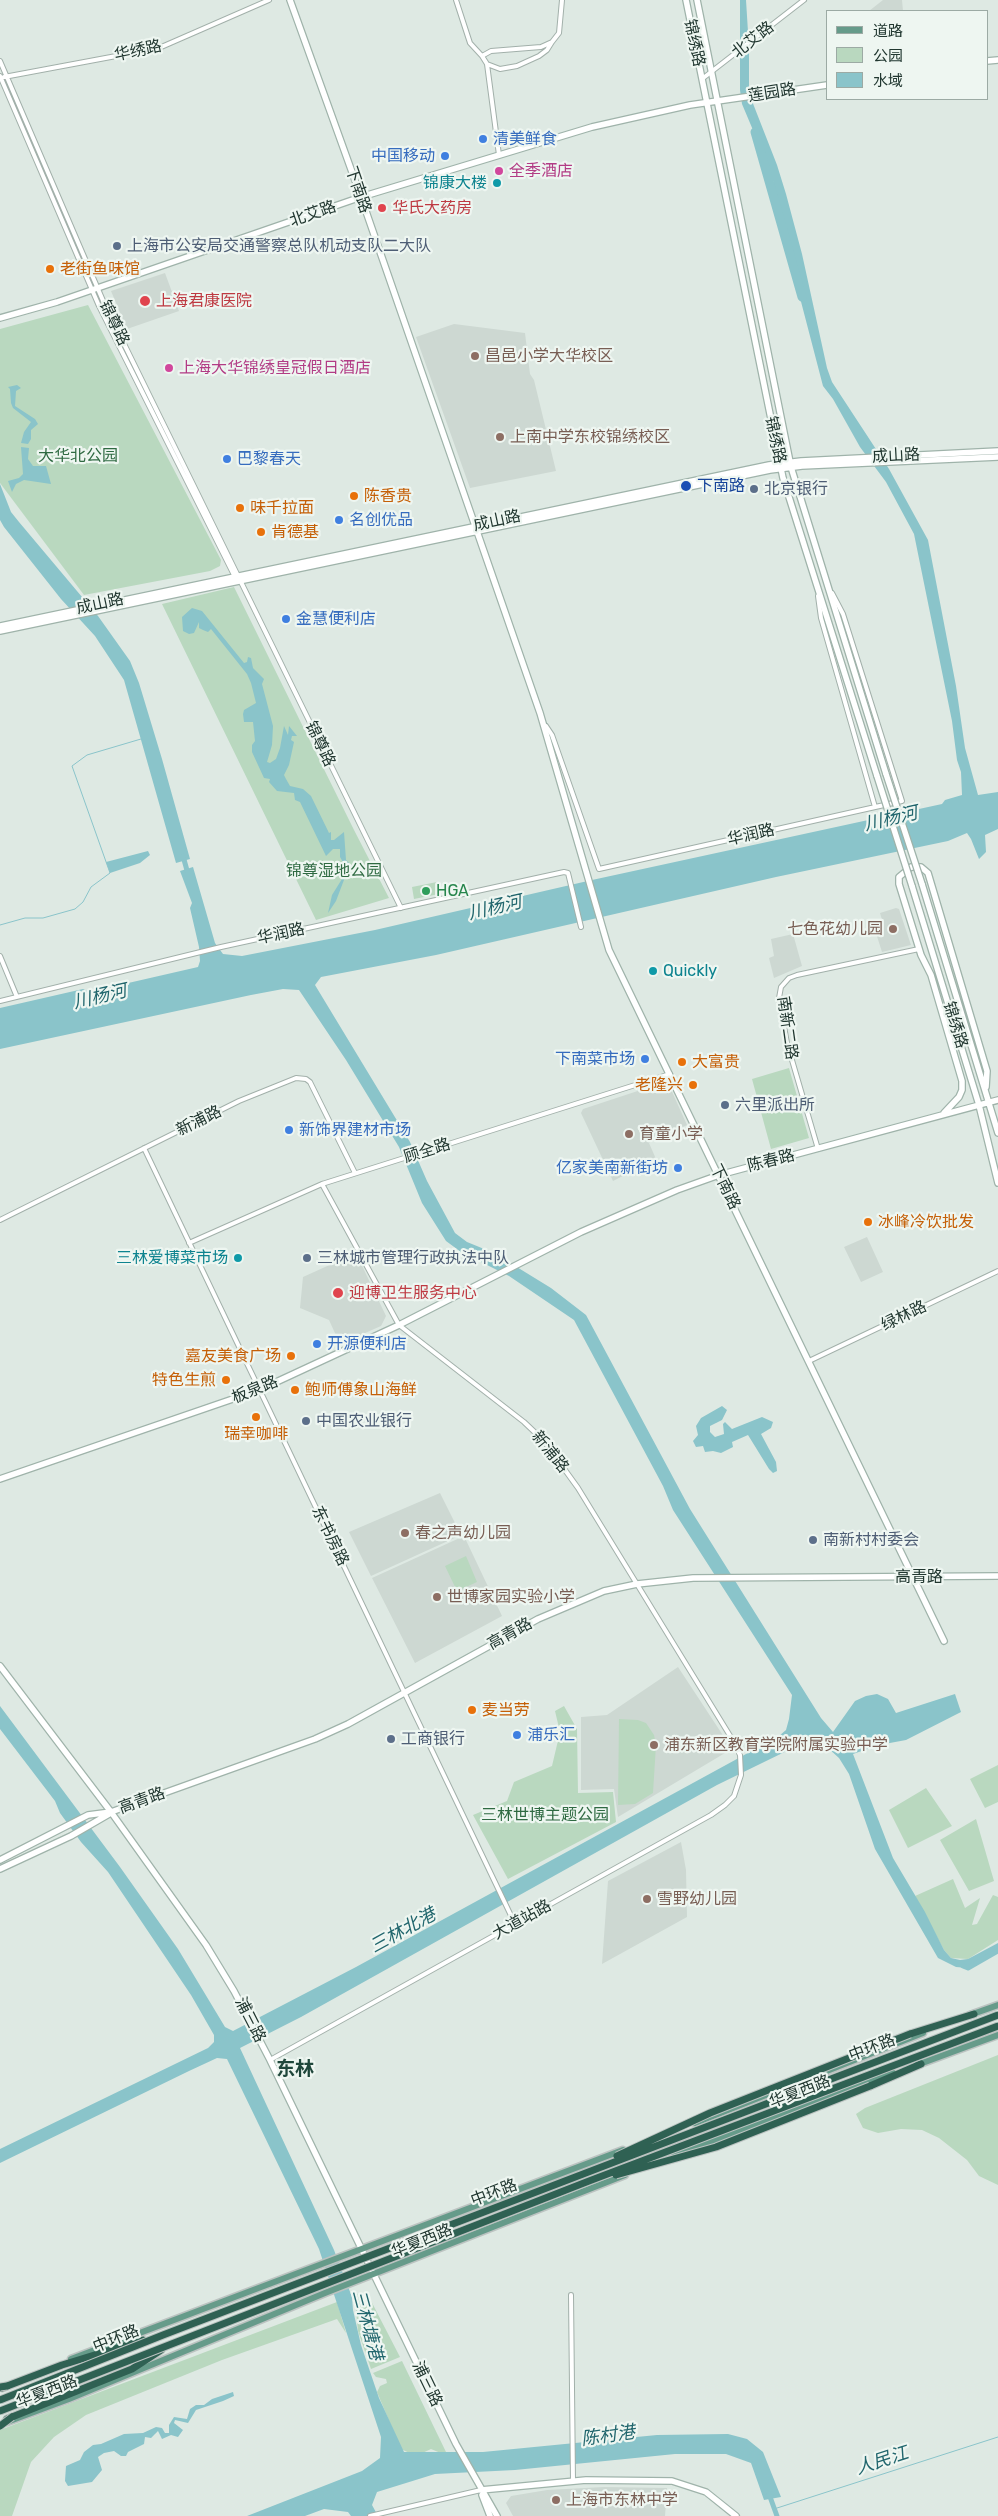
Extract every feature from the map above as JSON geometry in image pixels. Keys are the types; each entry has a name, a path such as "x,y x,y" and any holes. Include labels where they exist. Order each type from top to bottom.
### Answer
{"highway":[{"path":"585,2172 650,2139 710,2112 910,2034 974,2014"},
{"name":"中环路","path":"0,2400 585,2172 998,2015"},
{"name":"中环路","path":"0,2411 589,2181 998,2026"},
{"path":"589,2181 653,2166 716,2147 922,2064"},
{"path":"2,2387 62,2365 163,2335"},
{"path":"0,2424 12,2417 132,2369 168,2346"}],"main road":[{"name":"下南路","path":"290,0 361,197 542,720 583,867 606,941 944,1641"},
{"name":"锦绣路","path":"686,0 780,466 979,1105 998,1183"},
{"name":"锦绣路","path":"697,0 790,464 986,1087 998,1133"},
{"name":"莲园路","path":"716,101 826,85"},
{"name":"北艾路","path":"0,318 95,289 361,197 499,155 620,119 716,101"},
{"name":"成山路","path":"898,459 998,451"},
{"name":"成山路","path":"0,626 790,464 998,457"},
{"name":"成山路","path":"0,631 70,613"},
{"name":"锦绣路","path":"943,1115 959,1097 962,1090 962,1080 931,975 919,949 898,884 899,877 903,871 914,867 921,867 928,873 987,1071 986,1087"},
{"name":"陈春路","path":"499,1273 637,1206 719,1174 998,1100"},
{"name":"板泉路","path":"0,1479 259,1390 399,1325 499,1273"},
{"name":"高青路","path":"0,1860 88,1815 111,1812 306,1743 348,1724 556,1610 589,1596 637,1584 711,1578 998,1576"},
{"name":"浦三路","path":"0,1666 111,1812 206,1946 249,2018 456,2444 497,2516"},
{"name":"高青路","path":"0,1869 71,1836 94,1824 111,1812"},
{"name":"华夏西路","path":"2,2387 998,2005"},
{"name":"华夏西路","path":"0,2424 69,2399 325,2293 758,2123 998,2035"},
{"path":"481,2490 573,2481 630,2479 683,2484 716,2498 736,2516"},
{"name":"浦三路","path":"481,2490 490,2516"}],"street":[{"name":"华绣路","path":"0,77 166,46 269,0"},
{"path":"456,0 470,43 482,56 486,64 499,155"},
{"path":"486,64 500,69 517,66 539,56 547,50 560,33 562,0"},
{"name":"北艾路","path":"702,79 804,0"},
{"path":"482,56 491,51 541,47 552,42"},
{"name":"锦尊路","path":"0,61 95,289"},
{"name":"锦尊路","path":"0,77 95,289 401,908"},
{"name":"华润路","path":"599,869 902,801 843,614 825,580"},
{"path":"816,582 821,618 874,807"},
{"name":"下南路","path":"542,720 552,735 599,869"},
{"name":"华润路","path":"0,1000 221,947 564,872 568,873 581,927"},
{"name":"南新二路","path":"818,1149 786,1043 779,998 781,987 789,978 797,974 919,949"},
{"path":"0,956 17,997"},
{"name":"顾全路","path":"189,1243 322,1184 670,1074"},
{"name":"新浦路","path":"0,1220 248,1097 301,1078 310,1082 355,1174"},
{"name":"东书房路","path":"144,1148 515,1924"},
{"name":"新浦路","path":"322,1184 399,1325 524,1422 544,1441 578,1488 740,1755"},
{"name":"绿林路","path":"809,1361 998,1271"},
{"name":"大道站路","path":"270,2060 719,1810 734,1796 741,1775 740,1755"},
{"path":"572,2295 573,2481"},
{"path":"370,2516 481,2490"}],"shaded area":[{"path":"883,0 902,0 903,10 870,10"},
{"name":"上海君康医院","path":"165,273 179,311 127,329 111,291"},
{"path":"454,324 525,333 530,374 534,380 556,471 470,488 416,337"},
{"name":"七色花幼儿园","path":"896,908 899,909 911,945 882,952 875,930 884,927 880,913"},
{"name":"七色花幼儿园","path":"793,934 802,966 774,978 769,958 774,956 771,939"},
{"name":"育童小学","path":"662,1083 669,1085 687,1125 649,1143 656,1159 613,1181 581,1113 583,1109"},
{"path":"867,1237 883,1272 861,1282 844,1247"},
{"name":"迎博卫生服务中心","path":"356,1253 386,1316 381,1326 340,1344 329,1320 300,1308 303,1277"},
{"name":"春之声幼儿园","path":"440,1493 461,1535 371,1576 349,1532"},
{"name":"世博家园实验小学","path":"464,1536 502,1616 415,1663 372,1578"},
{"name":"浦东新区教育学院附属实验中学","path":"678,1667 726,1740 730,1750 618,1817 614,1789 581,1790 581,1717 607,1715"},
{"name":"雪野幼儿园","path":"681,1842 686,1870 687,1917 602,1964 608,1881"},
{"path":"604,2487 667,2488 665,2516 513,2516 506,2503 511,2496 547,2490"}],"green space":[{"name":"大华北公园","path":"88,305 221,560 220,566 210,571 84,595 0,483 0,329"},
{"name":"锦尊湿地公园","path":"234,587 389,898 316,920 162,604"},
{"name":"HGA","path":"437,882 439,894 414,899 412,887"},
{"path":"789,1068 809,1138 771,1149 752,1079"},
{"path":"466,1556 477,1582 457,1591 445,1566"},
{"name":"三林世博主题公园","path":"564,1706 577,1729 578,1793 613,1792 616,1822 508,1879 473,1815 507,1801 514,1782 552,1766 560,1732 555,1711"},
{"path":"619,1719 638,1720 646,1723 654,1735 656,1745 653,1793 635,1804 618,1805"},
{"path":"998,1765 998,1802 985,1808 970,1779"},
{"path":"926,1788 952,1826 908,1848 889,1810"},
{"path":"976,1819 994,1881 969,1891 940,1840"},
{"path":"953,1879 965,1908 980,1898 972,1925 977,1924 993,1895 998,1897 998,1940 968,1959 951,1958 944,1950 915,1896"},
{"path":"998,2055 998,2185 979,2176 967,2160 939,2138 922,2130 901,2129 878,2133 863,2128 856,2114 865,2108"},
{"path":"359,2293 369,2297 400,2357 371,2369 358,2331 356,2310 352,2297"},
{"path":"337,2302 346,2333 337,2319 222,2360 86,2415 54,2437 31,2462 12,2516 0,2516 0,2430"},
{"path":"402,2361 446,2452 443,2454 431,2449 416,2456 401,2449 377,2392 380,2386 387,2383 386,2379 376,2377 373,2373"}],"water":[{"name":"川杨河","path":"740,0 746,0 749,88 752,101 777,165 786,194 802,254 827,368 832,382 889,469 928,540 956,686 965,748 978,795 998,792 998,829 985,835 986,852 979,859 967,833 948,841 776,877 436,955 321,977 315,985 410,1142 427,1181 455,1233 467,1242 494,1253 551,1288 586,1315 690,1509 821,1718 833,1732 855,1701 866,1696 877,1694 888,1699 896,1713 955,1694 961,1712 906,1740 879,1745 853,1754 893,1858 925,1912 944,1950 951,1958 960,1960 968,1959 998,1943 998,1951 968,1968 956,1967 938,1958 875,1849 849,1774 839,1758 818,1739 803,1743 717,1785 301,2017 240,2048 334,2250 352,2297 361,2345 379,2398 404,2452 483,2452 657,2435 728,2434 747,2439 763,2452 781,2497 764,2500 751,2463 726,2454 675,2454 515,2470 435,2474 377,2492 372,2505 378,2516 351,2516 348,2512 324,2509 305,2516 247,2516 362,2471 380,2458 381,2437 319,2249 227,2059 217,2058 0,2163 0,2149 208,2048 214,2042 214,2035 191,1995 108,1872 81,1842 60,1813 55,1801 0,1729 0,1706 120,1867 178,1949 225,2027 233,2031 356,1967 779,1736 786,1730 792,1695 673,1510 663,1486 574,1320 509,1276 461,1252 446,1241 422,1203 399,1147 346,1060 299,990 283,989 251,995 0,1049 0,1008 83,989 89,992 198,967 200,961 199,947 190,908 192,903 180,871 193,867 215,943 223,954 242,956 375,930 592,880 942,804 945,800 962,795 961,772 957,760 952,721 914,534 886,482 860,447 833,399 823,386 774,198 774,183 764,165 758,142 742,104 740,90"},
{"path":"17,385 21,388 16,391 15,406 35,419 38,424 31,430 31,439 28,444 21,443 24,432 31,422 13,408 8,387"},
{"path":"21,447 29,448 28,459 33,466 46,466 51,484 24,480 16,484 12,492 8,481 19,478 23,474"},
{"path":"0,484 11,512 98,616 130,661 139,683 190,859 176,863 124,680 95,636 61,599 4,527 0,520"},
{"path":"192,608 202,611 244,663 247,662 248,657 251,658 253,668 264,679 262,684 273,726 272,745 267,762 270,763 276,759 284,726 288,735 289,726 297,736 292,736 291,740 294,742 289,765 284,775 286,779 290,786 303,789 311,796 329,833 331,832 331,840 334,840 344,832 346,860 354,868 347,872 336,901 328,913 332,895 342,879 341,870 347,869 340,857 340,849 333,849 326,856 300,802 295,800 294,793 277,791 269,782 270,779 264,778 252,752 252,745 255,741 253,722 244,722 244,710 256,703 251,683 247,674 211,629 208,632 199,628 199,622 194,633 189,634 183,631 182,617"},
{"path":"148,851 150,855 140,863 110,873 106,862"},
{"path":"722,1406 727,1410 722,1420 710,1426 710,1432 715,1437 724,1434 723,1424 725,1422 732,1429 762,1417 773,1422 771,1428 761,1434 776,1462 777,1471 773,1473 769,1469 748,1435 732,1442 733,1447 721,1453 705,1452 703,1446 696,1447 693,1441 698,1435 696,1426 701,1418"},
{"path":"233,2392 234,2396 196,2410 188,2423 175,2420 174,2423 183,2430 178,2437 171,2435 162,2439 158,2431 151,2438 145,2437 144,2444 128,2452 126,2456 121,2456 114,2451 104,2453 98,2457 102,2470 92,2482 68,2486 65,2481 66,2466 80,2460 84,2452 93,2445 101,2444 124,2434 143,2433 156,2427 162,2428 165,2433 169,2433 169,2425 174,2417 187,2419 190,2409 196,2405 204,2405 212,2399"}],"waterway":[{"path":"755,132 802,297"},
{"path":"0,925 25,918 43,918 75,909 83,902 91,887 110,873 72,766 87,755 141,739"},
{"path":"183,856 188,874"},
{"path":"963,1966 968,1968 998,1951"},
{"name":"人民江","path":"774,2509 998,2437"},
{"name":"陈村港","path":"769,2494 777,2516"}],"place":[{"name":"清美鲜食","path":"483,139"},
{"name":"中国移动","path":"445,156"},
{"name":"全季酒店","path":"499,171"},
{"name":"锦康大楼","path":"497,183"},
{"name":"华氏大药房","path":"382,208"},
{"name":"上海市公安局交通警察总队机动支队二大队","path":"117,246"},
{"name":"老街鱼味馆","path":"50,269"},
{"name":"上海君康医院","path":"145,301"},
{"name":"昌邑小学大华校区","path":"475,356"},
{"name":"上海大华锦绣皇冠假日酒店","path":"169,368"},
{"name":"上南中学东校锦绣校区","path":"500,437"},
{"name":"巴黎春天","path":"227,459"},
{"name":"下南路","path":"686,486"},
{"name":"北京银行","path":"754,489"},
{"name":"陈香贵","path":"354,496"},
{"name":"味千拉面","path":"240,508"},
{"name":"名创优品","path":"339,520"},
{"name":"肯德基","path":"261,532"},
{"name":"金慧便利店","path":"286,619"},
{"name":"HGA","path":"426,891"},
{"name":"七色花幼儿园","path":"893,929"},
{"name":"Quickly","path":"653,971"},
{"name":"下南菜市场","path":"645,1059"},
{"name":"大富贵","path":"682,1062"},
{"name":"老隆兴","path":"693,1085"},
{"name":"六里派出所","path":"725,1105"},
{"name":"新饰界建材市场","path":"289,1130"},
{"name":"育童小学","path":"629,1134"},
{"name":"亿家美南新街坊","path":"678,1168"},
{"name":"冰峰冷饮批发","path":"868,1222"},
{"name":"三林爱博菜市场","path":"238,1258"},
{"name":"三林城市管理行政执法中队","path":"307,1258"},
{"name":"迎博卫生服务中心","path":"338,1293"},
{"name":"开源便利店","path":"317,1344"},
{"name":"嘉友美食广场","path":"291,1356"},
{"name":"特色生煎","path":"226,1380"},
{"name":"鲍师傅象山海鲜","path":"295,1390"},
{"name":"瑞幸咖啡","path":"256,1417"},
{"name":"中国农业银行","path":"306,1421"},
{"name":"春之声幼儿园","path":"405,1533"},
{"name":"南新村村委会","path":"813,1540"},
{"name":"世博家园实验小学","path":"437,1597"},
{"name":"麦当劳","path":"472,1710"},
{"name":"浦乐汇","path":"517,1735"},
{"name":"工商银行","path":"391,1739"},
{"name":"浦东新区教育学院附属实验中学","path":"654,1745"},
{"name":"雪野幼儿园","path":"647,1899"},
{"name":"上海市东林中学","path":"556,2500"}],"district":[{"name":"东林","path":"295,2070"}],"water label":[{"name":"三林北港","path":"403,1931"},
{"name":"三林塘港","path":"367,2325"}]}
